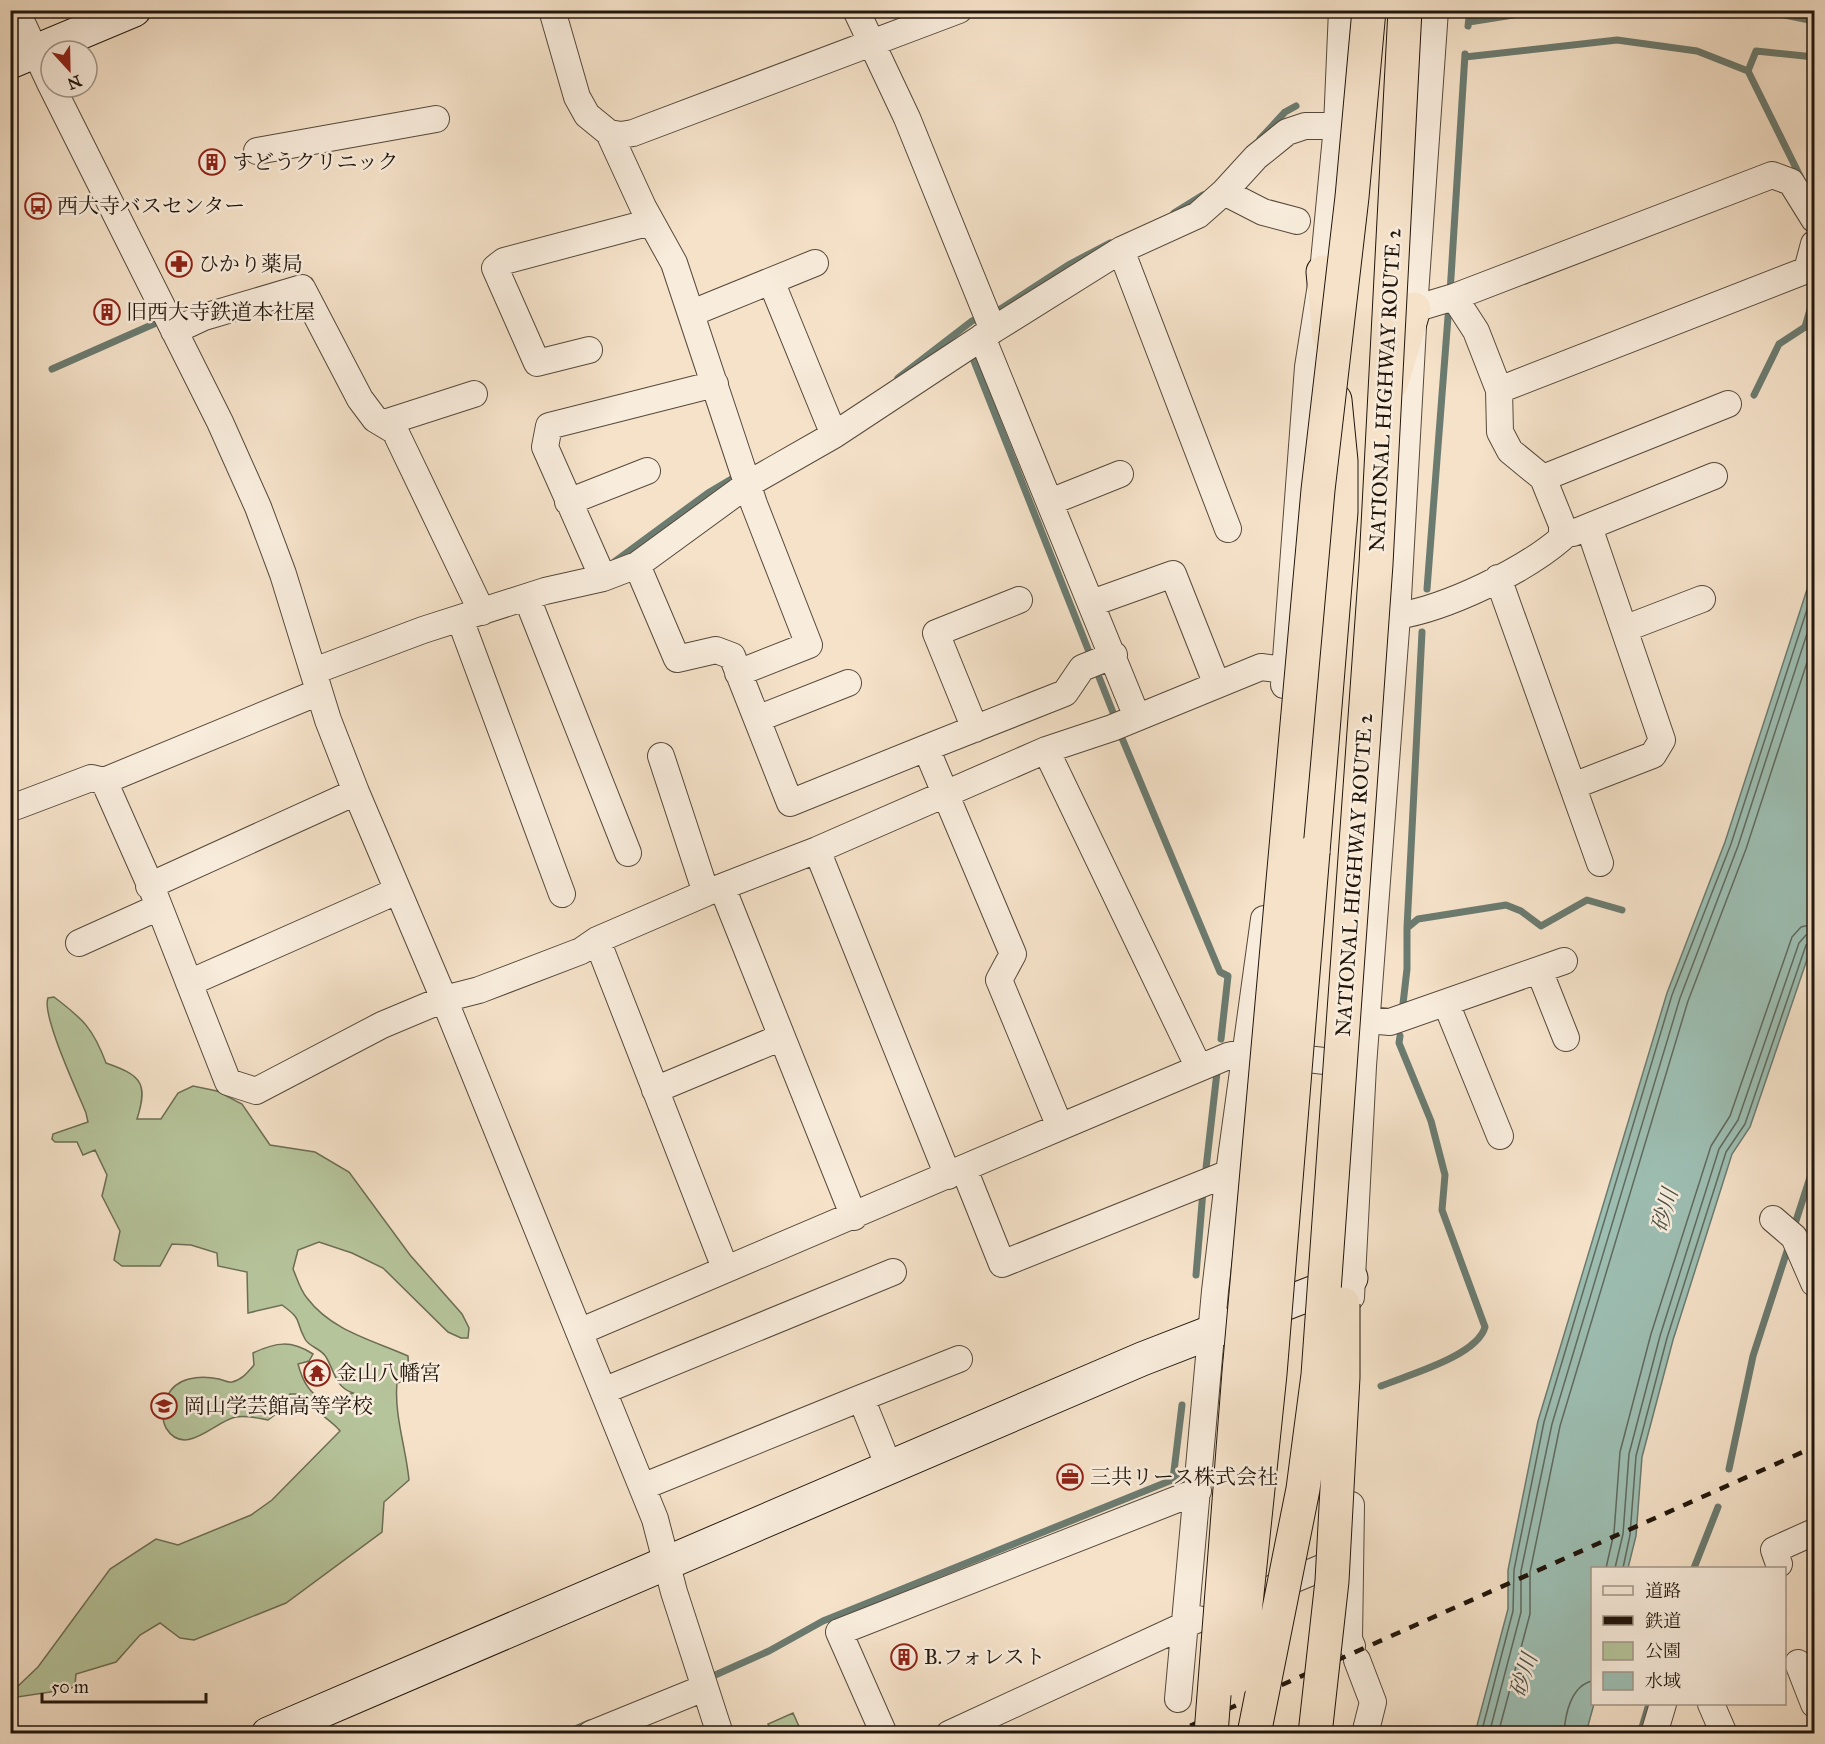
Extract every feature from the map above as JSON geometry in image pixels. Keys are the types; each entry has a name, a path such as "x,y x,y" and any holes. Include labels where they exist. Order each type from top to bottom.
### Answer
{"highway":[{"path":"1211,1734 1239,1372 1318,490 1352,197 1370,10"},
{"name":"NATIONAL HIGHWAY ROUTE 2","path":"1256,1727 1303,1489 1318,1375 1355,1027 1405,10"},
{"path":"1256,1727 1293,1374 1324,853 1341,512 1341,461 1323,272"},
{"path":"1224,1734 1243,1632 1359,512 1368,462 1413,309"},
{"path":"1315,1734 1332,1581 1343,1377 1355,1027"},
{"path":"1193,1734 1203,1639 1223,1369 1254,1224"}],"street":[{"path":"39,62 24,32 134,10"},
{"path":"552,10 577,97 586,115 609,133 651,222 674,263 745,476 808,645 738,673"},
{"path":"856,10 907,118 981,331 1114,655 1124,723"},
{"path":"609,133 621,135 633,133 871,45 958,10"},
{"path":"1178,1700 1211,1330 1229,1173 1263,936 1286,670 1308,367 1323,272 1338,126 1342,10"},
{"path":"1365,1734 1372,1702 1349,1639 1351,1278 1363,1066 1355,1027 1397,616 1413,309 1435,10"},
{"path":"58,99 220,422 258,507 356,792 444,999 642,1487 668,1561 674,1592 720,1734"},
{"path":"257,151 436,119"},
{"path":"17,806 91,778 104,782 316,681 377,646 600,572 637,565 745,476 831,427 981,331 1121,250 1198,215 1224,192 1256,156 1287,132 1305,126 1338,126"},
{"path":"1413,309 1451,298 1772,175 1791,182 1815,219"},
{"path":"1224,192 1263,212 1297,220"},
{"path":"589,350 537,363 495,268 504,261 651,222"},
{"path":"1499,390 1807,270 1815,244"},
{"path":"1121,250 1228,529"},
{"path":"692,313 815,263"},
{"path":"771,281 831,427"},
{"path":"174,331 204,317 302,288 360,399 370,414 395,431 471,615 562,894"},
{"path":"1451,298 1476,331 1499,390 1500,432 1510,451 1543,478 1562,525 1562,538"},
{"path":"600,572 545,447 549,426 715,384"},
{"path":"384,423 474,394"},
{"path":"1543,478 1728,404"},
{"path":"568,502 647,471"},
{"path":"1050,502 1120,474"},
{"path":"1397,616 1420,612 1498,579 1549,549 1562,538 1714,476"},
{"path":"1573,786 1653,756 1662,740 1588,527"},
{"path":"637,565 676,659 716,650 732,656 790,803 1065,693 1082,668 1114,655"},
{"path":"1092,603 1173,574 1217,685"},
{"path":"1498,579 1600,863"},
{"path":"526,598 628,853"},
{"path":"1624,629 1702,599"},
{"path":"975,729 936,633 1018,600"},
{"path":"104,782 154,897 228,1082 256,1091 382,1025 444,999 479,990 580,951 597,940 714,890 817,850 1046,750 1124,723 1261,667 1286,670"},
{"path":"757,719 848,683"},
{"path":"926,748 1013,954 999,980 1060,1127"},
{"path":"1046,750 1199,1068"},
{"path":"661,756 714,890 782,1037 854,1217"},
{"path":"79,943 154,897 356,792"},
{"path":"817,850 956,1172 1002,1264 1229,1173"},
{"path":"189,983 397,891"},
{"path":"597,940 725,1268"},
{"path":"1355,1027 1390,1022 1564,962"},
{"path":"1539,970 1566,1038"},
{"path":"1446,1003 1500,1136"},
{"path":"655,1090 782,1037"},
{"path":"579,1332 1228,1056 1246,1053 1363,1066"},
{"path":"1773,1220 1794,1238 1815,1282"},
{"path":"603,1391 893,1272"},
{"path":"268,1734 1211,1330 1351,1278"},
{"path":"642,1487 959,1359"},
{"path":"861,1398 889,1467"},
{"path":"884,1734 840,1632 1198,1491"},
{"path":"1779,1564 1774,1550 1815,1532"},
{"path":"949,1734 1185,1624 1351,1556"},
{"path":"1798,1663 1815,1704"},
{"path":"591,1734 704,1688"},
{"path":"1654,1734 1663,1705"},
{"path":"1711,1705 1724,1734"}],"green space":[{"path":"54,997 86,1025 106,1063 134,1076 139,1082 142,1096 137,1119 161,1119 178,1093 193,1086 217,1091 242,1104 270,1145 315,1152 349,1172 410,1255 462,1314 469,1328 468,1338 461,1338 448,1332 383,1268 352,1253 319,1242 298,1250 293,1269 302,1291 317,1309 340,1327 408,1356 409,1380 397,1383 397,1395 409,1480 384,1502 382,1532 286,1603 194,1640 180,1638 160,1623 140,1635 116,1662 76,1674 75,1685 70,1689 11,1698 11,1687 17,1687 38,1667 110,1569 156,1539 178,1545 251,1515 272,1500 340,1431 297,1394 290,1394 285,1407 268,1420 236,1417 201,1435 182,1440 174,1437 163,1421 166,1401 176,1385 196,1378 236,1381 254,1365 253,1353 283,1344 298,1346 313,1354 309,1361 298,1364 308,1387 327,1403 325,1411 328,1403 353,1393 339,1383 324,1354 307,1342 296,1318 289,1310 282,1305 248,1313 247,1272 218,1266 217,1253 191,1245 172,1244 160,1266 122,1266 114,1260 120,1231 102,1196 107,1175 95,1150 83,1155 77,1142 55,1142 52,1139 53,1134 88,1122 50,1020 47,1007 48,998"},
{"path":"793,1713 802,1733 773,1733 768,1724"}],"water":[{"name":"砂川","path":"1814,568 1814,939 1750,1127 1732,1154 1673,1340 1642,1457 1636,1536 1628,1567 1591,1567 1591,1705 1594,1705 1586,1733 1475,1733 1508,1609 1508,1570 1538,1421 1667,993 1725,842"}],"waterway":[{"path":"1468,26 1470,10"},
{"path":"1469,22 1544,10"},
{"path":"1759,10 1814,21"},
{"path":"1465,57 1617,40 1697,51 1748,71 1756,51 1814,57"},
{"path":"1450,293 1465,54"},
{"path":"1748,71 1801,178"},
{"path":"1260,139 1285,112 1296,106"},
{"path":"1174,213 1203,195"},
{"path":"898,378 972,321 999,310 1070,264 1110,243"},
{"path":"1754,395 1779,344 1805,327 1814,296"},
{"path":"1427,589 1449,304"},
{"path":"52,369 156,323"},
{"path":"970,351 1116,720"},
{"path":"614,562 708,493 740,474"},
{"path":"1407,928 1422,632"},
{"path":"1119,731 1220,972 1228,976 1221,1039"},
{"path":"1403,1004 1407,969 1407,928 1418,919 1506,905 1521,911 1541,926 1587,900 1622,910"},
{"path":"1381,1386 1456,1356 1469,1347 1485,1327 1442,1210 1445,1175 1431,1121 1399,1043 1400,1036"},
{"path":"1205,1177 1217,1072"},
{"path":"1794,1227 1814,1165"},
{"path":"1196,1275 1203,1191"},
{"path":"1729,1469 1753,1356 1789,1245"},
{"path":"1173,1479 1182,1405"},
{"path":"713,1676 769,1651 823,1621 1177,1478"},
{"path":"1694,1567 1718,1507"},
{"path":"1640,1734 1649,1705"},
{"path":"564,1734 589,1723"}],"railway":[{"path":"1172,1734 1814,1447"}],"place":[{"name":"すどうクリニック","path":"212,162"},
{"name":"西大寺バスセンター","path":"38,206"},
{"name":"ひかり薬局","path":"179,264"},
{"name":"旧西大寺鉄道本社屋","path":"107,312"},
{"name":"金山八幡宮","path":"317,1373"},
{"name":"岡山学芸館高等学校","path":"164,1406"},
{"name":"三共リース株式会社","path":"1070,1477"},
{"name":"B.フォレスト","path":"904,1657"}]}
